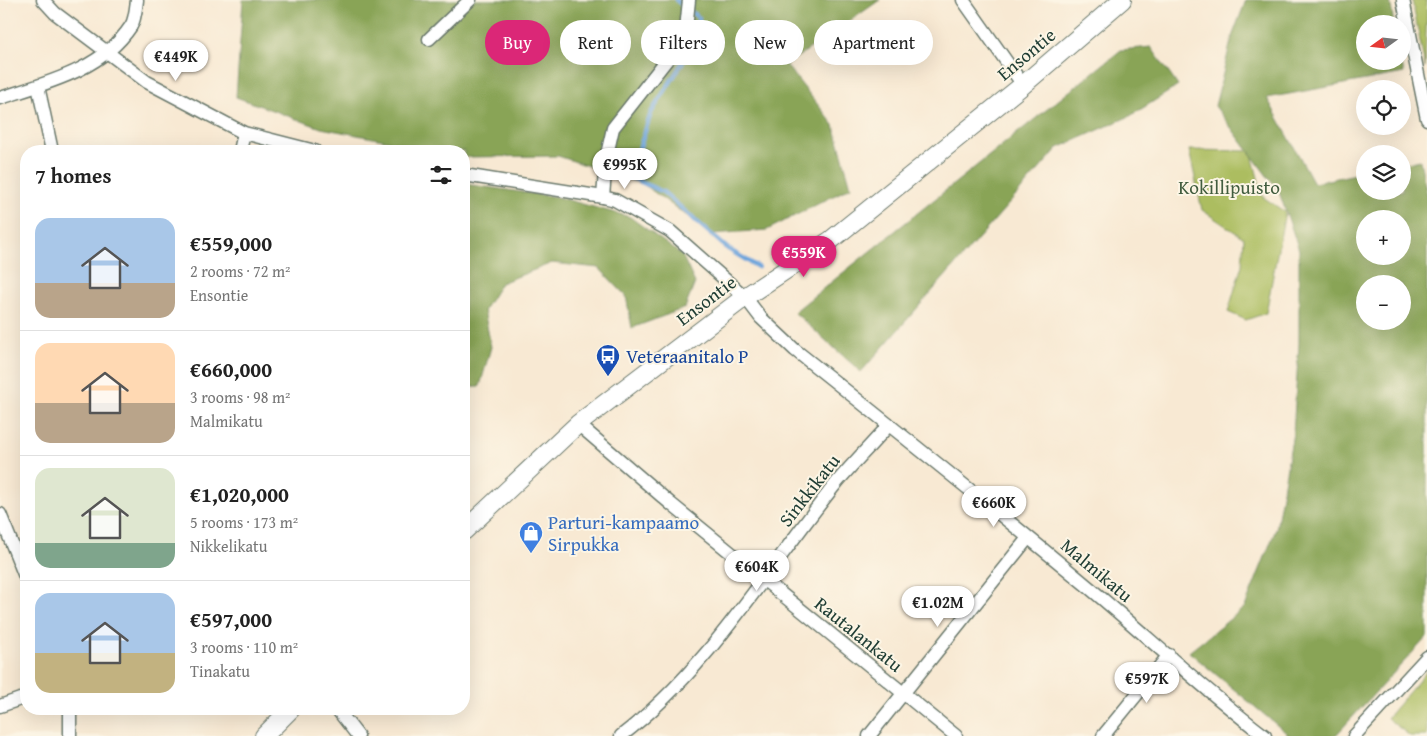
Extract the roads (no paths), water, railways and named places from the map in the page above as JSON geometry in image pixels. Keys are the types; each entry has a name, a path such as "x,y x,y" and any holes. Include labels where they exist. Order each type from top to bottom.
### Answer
{"street":[{"path":"43,0 106,53 148,82 244,133 291,145"},
{"path":"0,98 84,68 106,53 132,25 137,0"},
{"path":"429,39 470,0"},
{"path":"603,197 606,159 613,128 669,57 682,36 686,29 689,0"},
{"path":"963,0 1023,85"},
{"name":"Ensontie","path":"470,525 578,424 745,297 831,240 1023,85 1122,0"},
{"path":"1403,0 1427,119"},
{"path":"38,86 51,145"},
{"path":"241,145 244,133"},
{"name":"Malmikatu","path":"470,176 615,200 670,231 745,297 761,318 794,350 1028,538 1169,655 1225,706 1265,736"},
{"name":"Rautalankatu","path":"578,424 670,504 956,736"},
{"name":"Sinkkikatu","path":"621,736 681,682 764,580 838,481 889,425"},
{"path":"0,514 20,564"},
{"path":"869,736 1028,538"},
{"path":"1103,736 1169,655"},
{"path":"1354,736 1427,657"},
{"path":"0,706 20,699"},
{"path":"70,715 70,736"},
{"path":"264,736 284,715"},
{"path":"342,715 358,736"}],"waterway":[{"path":"676,0 699,18 696,41 651,113 630,177 663,192 728,249 758,267"}],"place":[{"name":"Veteraanitalo P","path":"608,377"},
{"name":"Parturi-kampaamo Sirpukka","path":"531,554"}],"park label":[{"name":"Kokillipuisto","path":"1229,187"}]}
